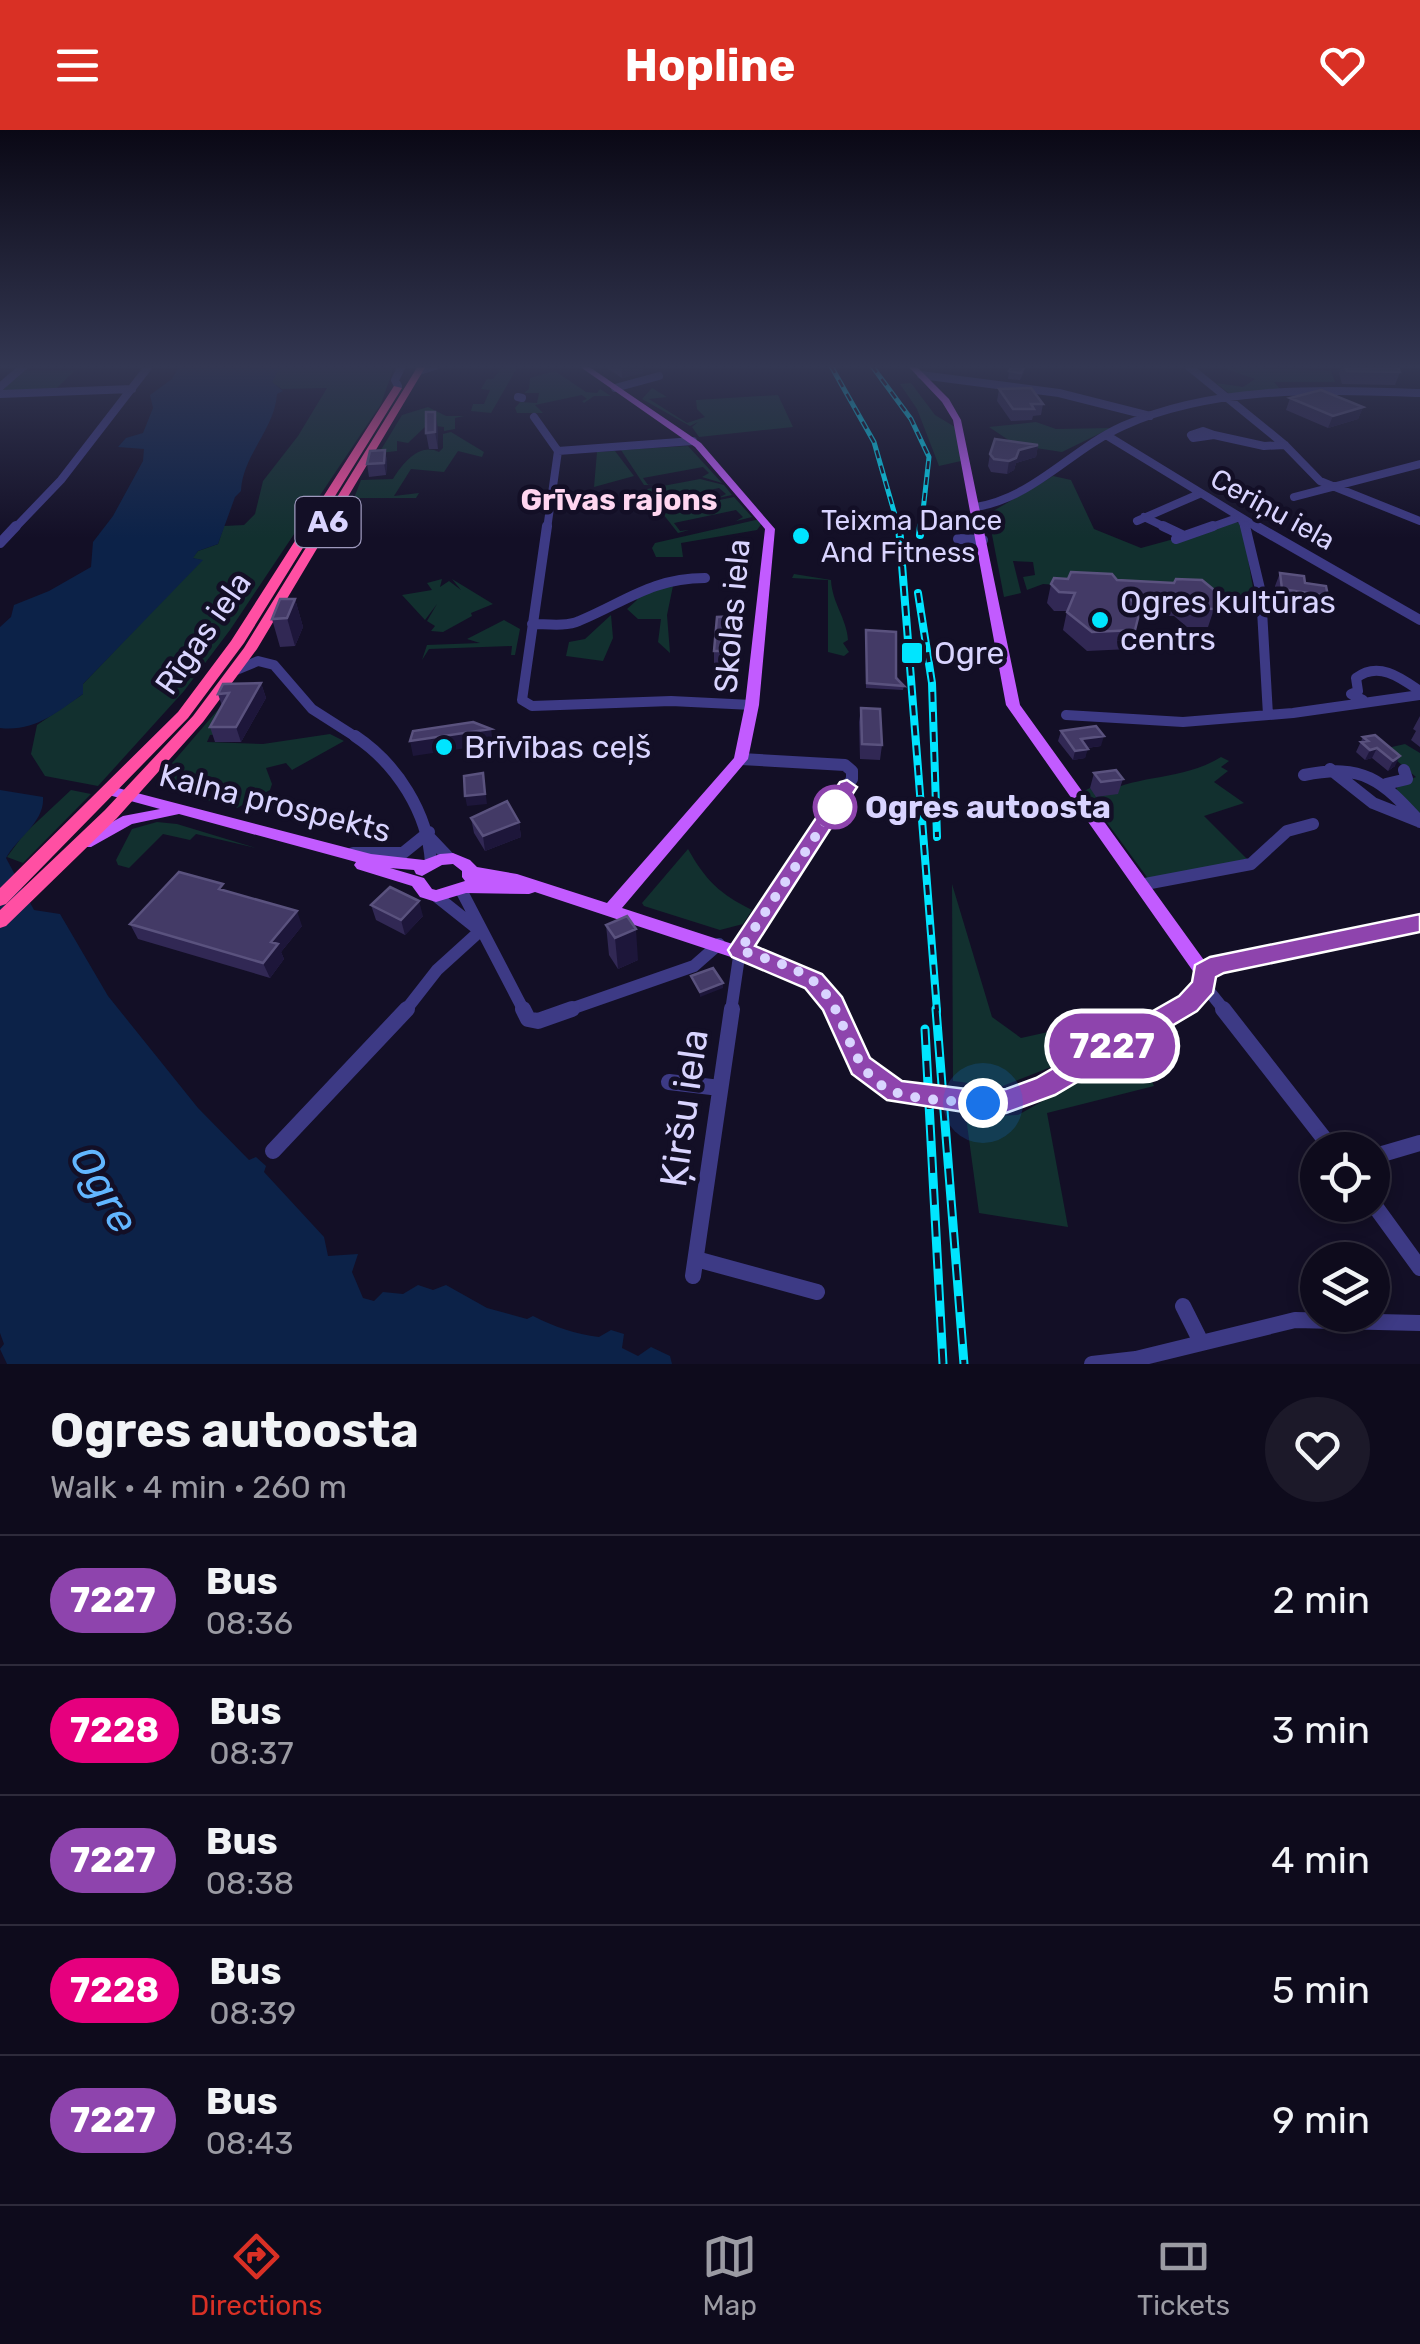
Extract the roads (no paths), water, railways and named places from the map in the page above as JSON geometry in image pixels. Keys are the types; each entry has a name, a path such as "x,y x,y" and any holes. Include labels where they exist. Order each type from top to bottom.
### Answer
{"highway":[{"name":"Rīgas iela","path":"0,899 77,848 198,720 234,671 254,655 304,548 376,424"},
{"name":"Rīgas iela","path":"0,921 110,791 184,716 304,548 382,424"}],"main road":[{"name":"Skolas iela","path":"611,910 741,758 752,705 770,530 693,440 668,424"},
{"path":"958,424 1013,705 1204,979"},
{"name":"Kalna prospekts","path":"110,791 351,854 358,864 425,870"},
{"path":"77,848 146,814 193,812"},
{"path":"466,883 465,862 448,858 425,870 426,894 436,896 466,883 534,888 800,972 820,987 833,1004 861,1066 887,1089 983,1103 1006,1101 1046,1086 1188,1004 1204,979 1230,962 1420,923"}],"street":[{"path":"0,542 61,480 106,424"},
{"path":"539,424 558,451 524,704 752,705"},
{"path":"976,507 1000,502 1106,435 1132,424"},
{"path":"1259,424 1330,487 1420,521"},
{"name":"Ceriņu iela","path":"1106,435 1200,494 1420,620"},
{"path":"1214,435 1264,446 1285,445"},
{"path":"558,451 693,440"},
{"path":"1294,497 1420,464"},
{"path":"1200,494 1140,519 1180,537 1240,517 1250,528 1261,592 1268,715"},
{"path":"958,540 982,540"},
{"path":"532,624 576,623 610,603 666,582 705,578"},
{"name":"Rīgas iela","path":"254,655 274,665 312,709 370,746 396,772 430,835"},
{"path":"1368,702 1351,694 1358,691 1356,678 1369,670 1389,672 1420,693"},
{"path":"1066,715 1183,722 1268,715 1420,693"},
{"path":"740,950 852,779 852,771 845,765 741,758"},
{"path":"1304,775 1330,769 1386,784 1406,779 1404,770"},
{"path":"1330,769 1373,803 1419,822"},
{"path":"1386,784 1419,822"},
{"path":"1054,808 1082,803"},
{"path":"1140,885 1251,864 1287,831 1314,824"},
{"path":"351,854 392,857 418,846 430,835"},
{"path":"430,835 448,858"},
{"path":"425,870 430,835"},
{"path":"466,883 480,931"},
{"path":"436,896 480,931 528,1019 550,1018 694,966 719,944"},
{"path":"273,1151 395,1025 438,970 480,931"},
{"name":"Ķiršu iela","path":"740,950 695,1267 817,1292"},
{"path":"1204,979 1319,1132"},
{"path":"669,1082 720,1088"},
{"path":"1390,1152 1420,1143"},
{"path":"1387,1222 1420,1268"},
{"path":"1182,1306 1201,1342"},
{"path":"1092,1364 1136,1359 1296,1320 1420,1323"}],"water":[{"path":"147,424 269,424 247,466 241,491 235,497 218,544 198,551 193,558 203,560 83,684 83,694 34,724 0,728 0,627 11,617 14,605 91,567 93,542 113,516 143,461 144,449 118,447 126,438 143,433"},
{"path":"0,790 43,797 40,814 6,858 34,910 60,914 108,996 198,1108 249,1160 256,1157 266,1166 264,1172 324,1237 328,1256 358,1254 352,1272 363,1298 374,1301 383,1292 403,1294 418,1285 433,1290 446,1285 487,1308 527,1319 533,1316 573,1332 599,1337 611,1330 624,1334 622,1348 638,1356 651,1347 670,1356 672,1364 7,1364 0,1349 4,1344 0,1333"}],"railway":[{"path":"864,424 874,442 899,529"},
{"path":"913,424 929,457 921,529"},
{"path":"899,526 937,1011"},
{"path":"920,535 921,526"},
{"path":"918,593 932,683 937,837"},
{"path":"936,1009 964,1364"},
{"path":"925,1029 943,1364"}],"place":[{"name":"Teixma Dance And Fitness","path":"801,536"},
{"name":"Ogres kultūras centrs","path":"1100,620"},
{"name":"Ogre","path":"912,653"},
{"name":"Brīvības ceļš","path":"444,747"},
{"name":"Ogres autoosta","path":"835,807"}],"district":[{"name":"Grīvas rajons","path":"619,500"}]}
